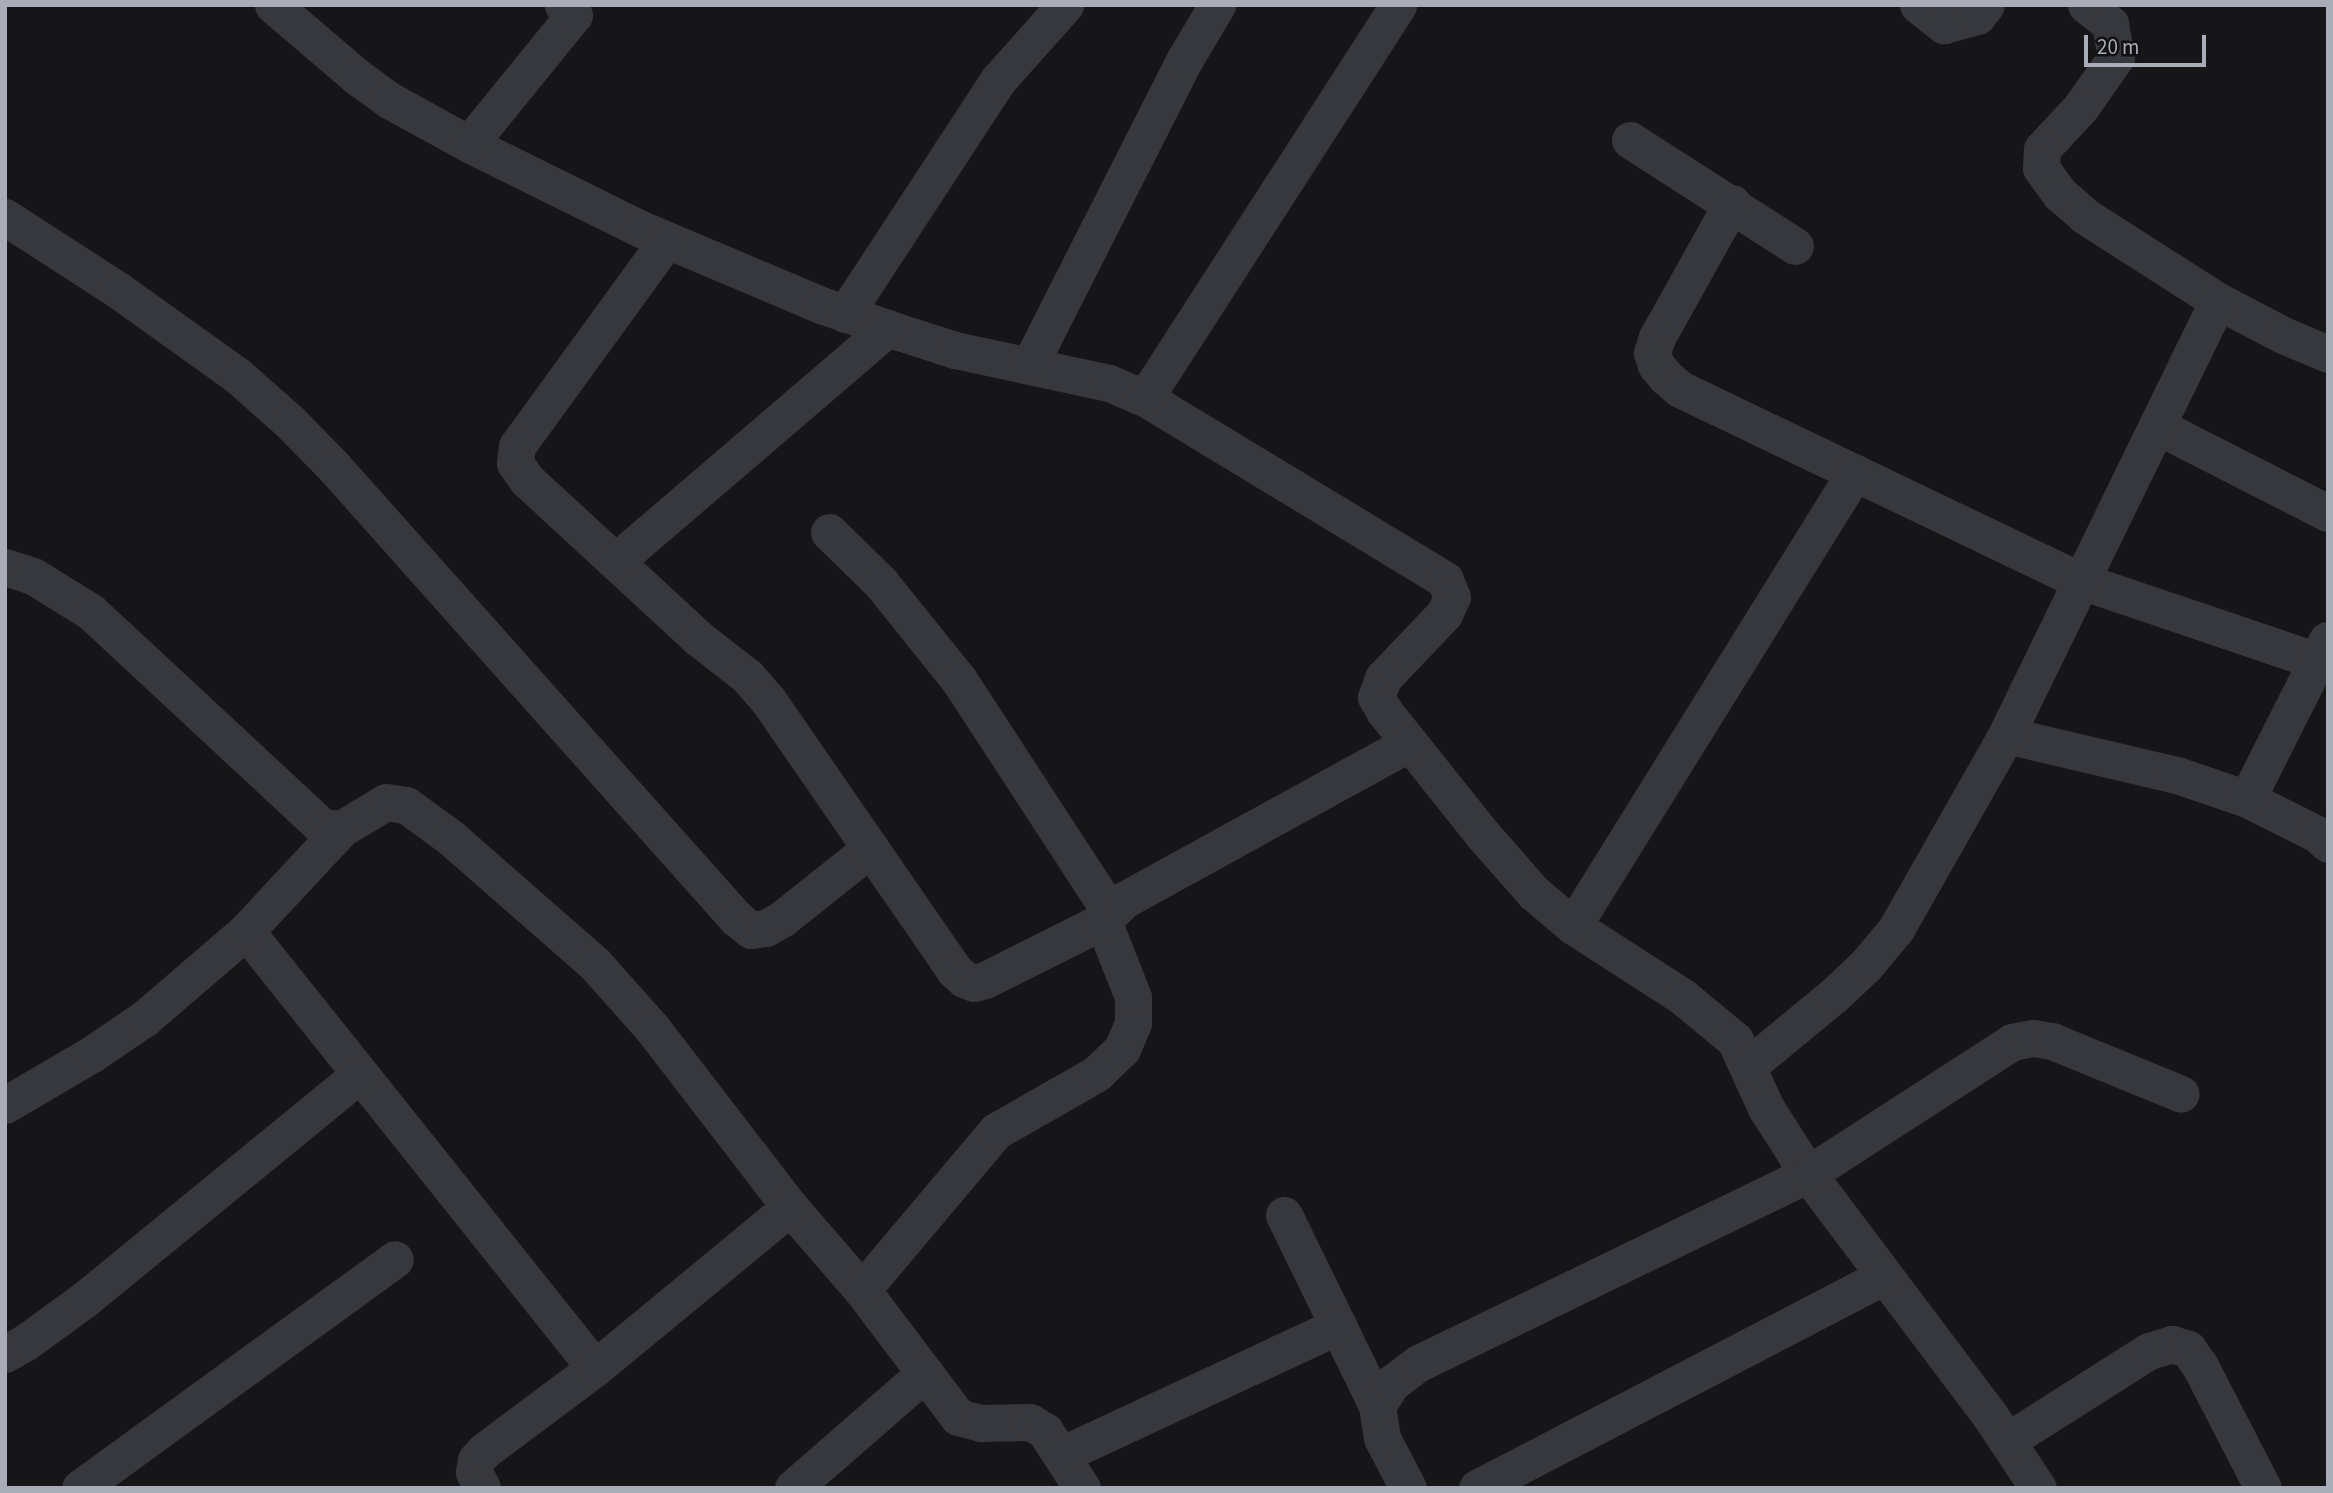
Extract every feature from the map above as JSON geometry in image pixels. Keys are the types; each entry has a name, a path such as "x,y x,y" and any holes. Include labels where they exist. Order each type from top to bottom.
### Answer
{"street":[{"path":"273,5 356,76 389,100 469,144 666,241 845,314 954,350 1030,364 1109,383 1145,398 1445,580 1452,597 1444,614 1382,678 1376,697 1517,874 1573,926 1715,1021 1735,1040 1766,1108 1808,1174 2007,1441 2038,1488"},
{"path":"469,144 574,15 563,5"},
{"path":"845,314 999,80 1065,5"},
{"path":"1030,364 1185,59 1217,5"},
{"path":"1145,398 1398,5"},
{"path":"1918,5 1944,25 1977,16 1986,5"},
{"path":"2086,5 2110,24 2116,57 2081,107 2042,149 2041,168 2060,194 2085,216 2218,301 2283,335 2328,354"},
{"path":"1630,139 1796,246"},
{"path":"1732,204 1657,337 1653,352 1656,365 1680,388 2081,581 2322,650 2247,799"},
{"path":"9,227 118,290 227,368 290,422 334,467 736,919 751,930 766,928 871,848"},
{"path":"666,241 517,446 515,463 527,480 698,638 747,676 768,700 954,970 974,983 985,980 1107,917 1124,900 1410,743"},
{"path":"1748,1066 1833,996 1866,965 1896,929 2006,735 2218,301"},
{"path":"615,561 888,328"},
{"path":"2157,426 2328,513"},
{"path":"1573,926 1855,472"},
{"path":"829,532 881,583 959,680 1107,917 1133,997 1133,1023 1122,1049 1096,1074 996,1131 862,1290"},
{"path":"5,567 33,576 91,612 322,827 341,830"},
{"path":"2006,735 2178,775 2247,799 2317,834 2328,844"},
{"path":"5,1105 92,1054 145,1018 246,930 341,830 386,802 406,805 450,836 595,964 689,1074 790,1208 862,1290 958,1417 981,1423 1030,1422 1045,1431 1082,1488"},
{"path":"246,930 595,1368"},
{"path":"1377,1406 1392,1383 1419,1363 1808,1174 2012,1042 2033,1038 2052,1041 2181,1094"},
{"path":"5,1354 85,1299 360,1074"},
{"path":"482,1488 474,1472 477,1460 484,1451 595,1368 790,1208"},
{"path":"1284,1215 1377,1406 1382,1438 1408,1488"},
{"path":"80,1488 396,1259"},
{"path":"1477,1488 1884,1276"},
{"path":"1061,1455 1338,1326"},
{"path":"2007,1441 2149,1351 2172,1344 2188,1349 2200,1366 2263,1488"},
{"path":"793,1488 925,1373"}]}
